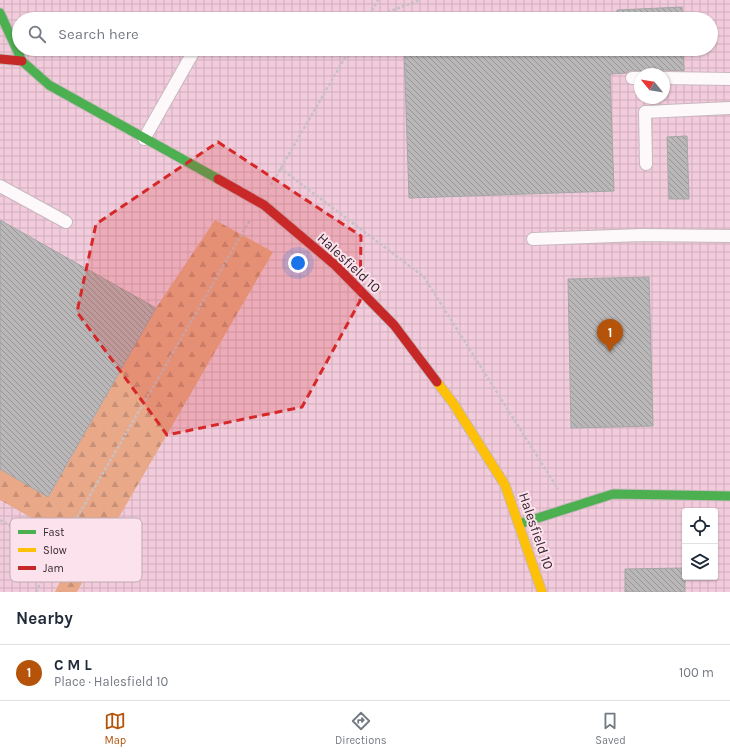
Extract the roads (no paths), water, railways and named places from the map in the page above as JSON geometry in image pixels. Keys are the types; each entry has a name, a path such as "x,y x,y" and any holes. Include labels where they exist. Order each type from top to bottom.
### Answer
{"street":[{"name":"Halesfield 10","path":"0,13 12,39"},
{"name":"Halesfield 10","path":"20,56 22,61 49,85 264,205 334,266 394,325 453,404 505,485 542,592"},
{"path":"0,59 22,61"},
{"path":"519,524 613,494 730,496"}],"lane":[{"path":"144,139 191,56"},
{"path":"670,78 730,79"},
{"path":"646,164 645,112 730,108"},
{"path":"0,186 66,222"},
{"path":"533,239 642,235 730,236"}],"place":[{"name":"C M L","path":"610,352"}]}
